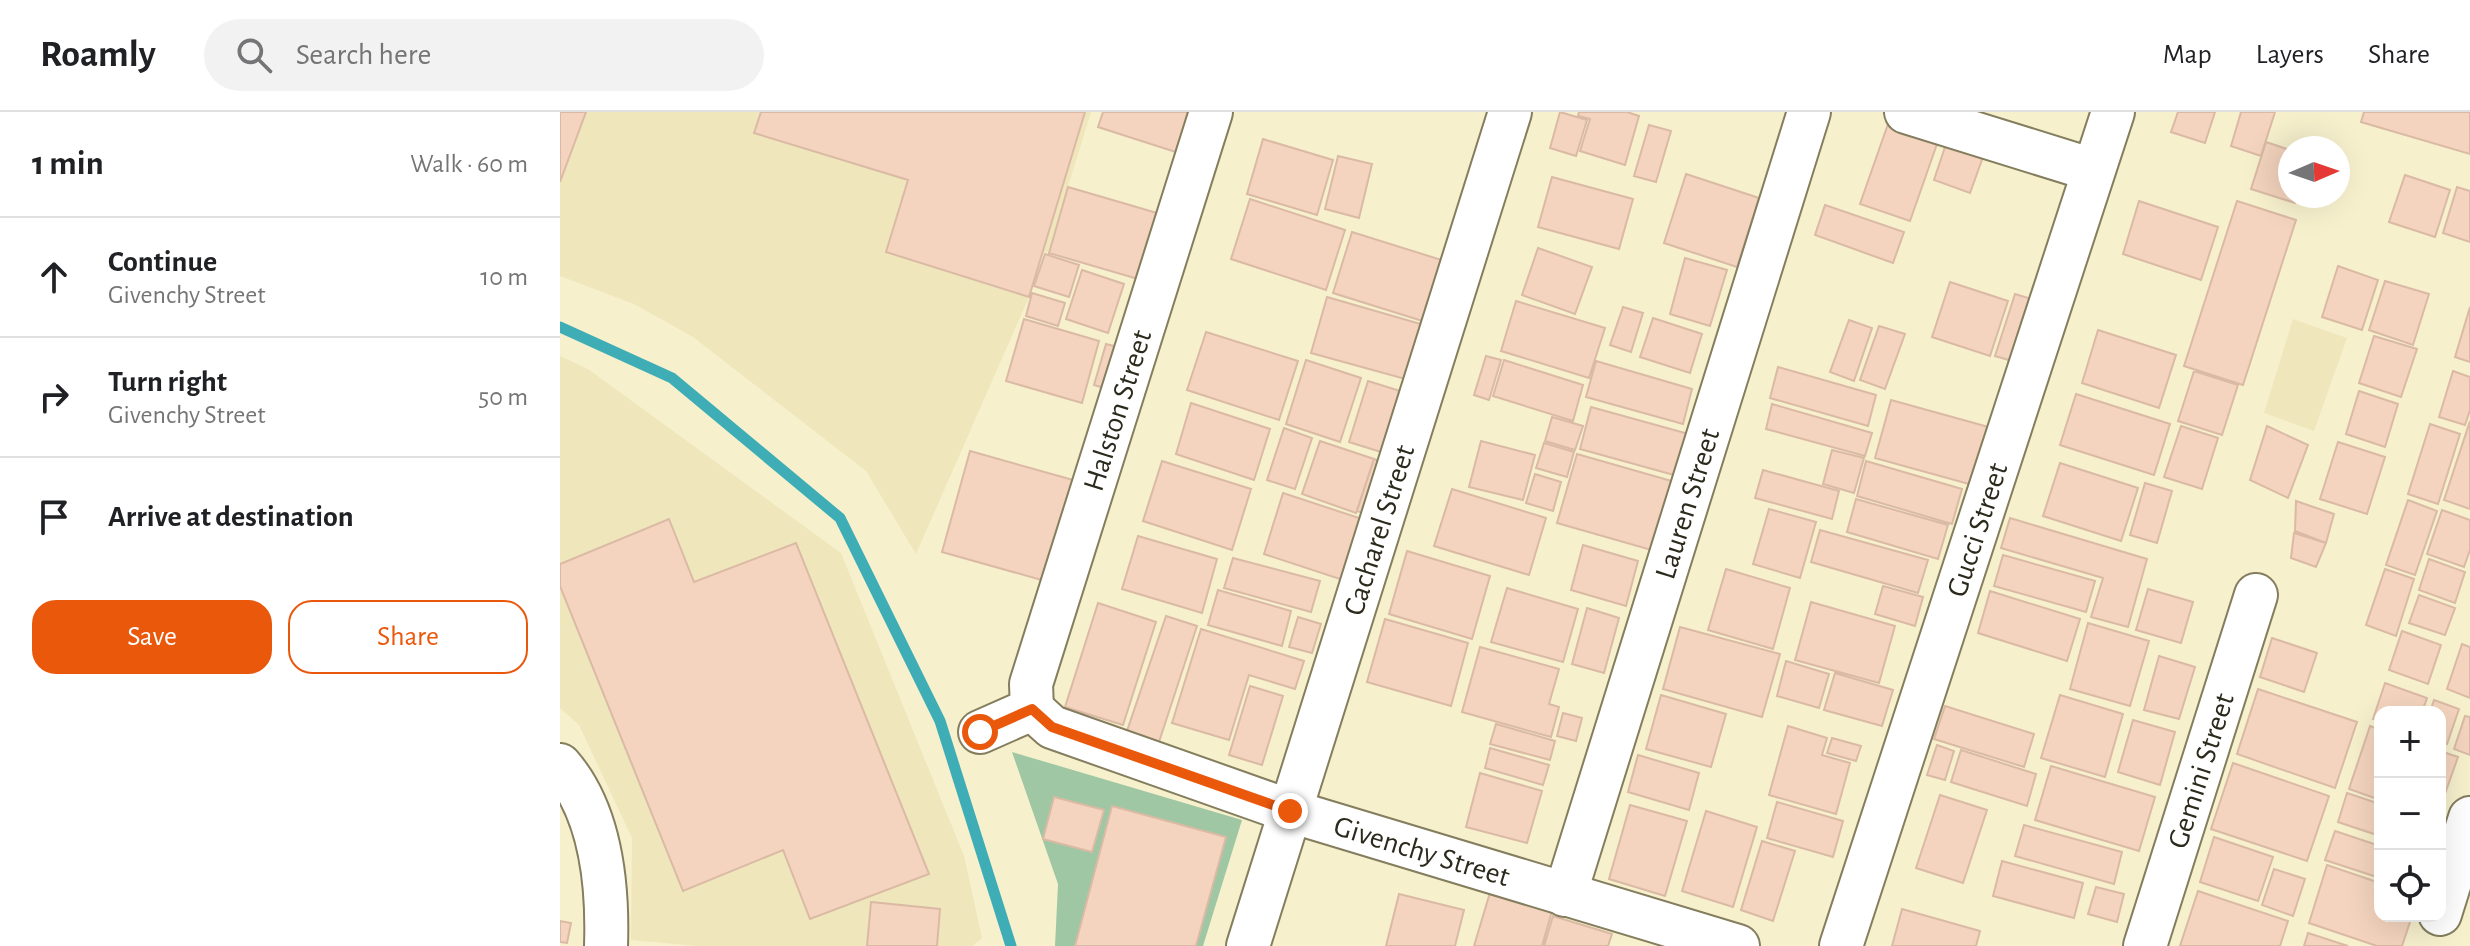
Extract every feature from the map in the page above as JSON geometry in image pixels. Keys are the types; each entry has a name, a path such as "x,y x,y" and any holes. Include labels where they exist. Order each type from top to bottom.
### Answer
{"street":[{"name":"Halston Street","path":"1032,709 1031,684 1211,112"},
{"name":"Cacharel Street","path":"1248,946 1510,112"},
{"name":"Lauren Street","path":"1565,895 1809,112"},
{"path":"1906,112 2093,170"},
{"name":"Gucci Street","path":"1841,946 2113,112"},
{"name":"Gemini Street","path":"2145,946 2256,595"},
{"path":"980,732 1032,709"},
{"name":"Givenchy Street","path":"1032,709 1052,727 1290,811 1738,946"},
{"path":"560,765 583,803 594,834 603,871 606,946"},
{"path":"2446,896 2470,818"},
{"path":"2430,946 2438,922"}],"shaded area":[{"path":"560,112 1091,112 1048,252 1044,252 1033,288 916,554 866,471 693,337 634,304 560,276"},
{"path":"2293,319 2347,338 2314,431 2264,413"},
{"path":"560,356 588,369 841,553 964,856 982,938 972,946 697,946 631,940 632,838 579,725 560,708"}],"green space":[{"path":"1012,752 1242,820 1203,946 1055,946 1058,884"}],"building":[{"path":"560,112 586,112 560,182"},
{"path":"761,112 1085,112 1029,297 886,252 908,180 754,133"},
{"path":"1103,112 1199,112 1185,155 1098,127"},
{"path":"1560,112 1587,120 1576,156 1550,148"},
{"path":"1579,112 1627,112 1639,116 1625,165 1580,151 1590,119 1578,116"},
{"path":"2178,112 2215,112 2205,143 2171,132"},
{"path":"2241,112 2275,112 2261,156 2231,146"},
{"path":"2364,112 2470,112 2470,154 2361,122"},
{"path":"1888,124 1938,141 1910,221 1860,204"},
{"path":"1649,125 1671,131 1656,182 1634,176"},
{"path":"1263,139 1333,160 1317,215 1247,194"},
{"path":"2266,142 2278,146 2278,198 2251,189"},
{"path":"1946,144 1983,157 1970,193 1934,180"},
{"path":"1338,156 1372,164 1359,218 1325,209"},
{"path":"1686,174 1759,198 1737,267 1664,243"},
{"path":"2405,175 2450,190 2435,237 2389,222"},
{"path":"1552,177 1633,199 1619,249 1538,227"},
{"path":"1068,187 1157,213 1138,279 1049,253"},
{"path":"2457,187 2470,191 2470,242 2443,233"},
{"path":"1250,199 1345,230 1326,290 1231,259"},
{"path":"2139,201 2218,227 2201,280 2123,254"},
{"path":"2237,201 2296,220 2243,385 2184,366"},
{"path":"1825,205 1904,232 1893,263 1815,235"},
{"path":"1352,232 1451,263 1432,324 1333,293"},
{"path":"1538,248 1592,267 1575,314 1522,295"},
{"path":"1045,254 1079,265 1069,297 1034,286"},
{"path":"1685,258 1727,270 1710,326 1670,314"},
{"path":"2338,266 2378,280 2362,330 2322,317"},
{"path":"1082,270 1124,284 1108,333 1066,319"},
{"path":"2385,281 2429,294 2413,345 2369,330"},
{"path":"1950,282 2008,301 1990,356 1932,337"},
{"path":"1032,293 1065,303 1058,326 1026,316"},
{"path":"2015,294 2045,303 2026,365 1995,356"},
{"path":"1327,297 1424,325 1409,380 1311,353"},
{"path":"1516,301 1605,328 1589,378 1501,351"},
{"path":"1623,307 1643,313 1631,352 1610,345"},
{"path":"2470,307 2470,362 2455,357"},
{"path":"1653,318 1702,334 1690,373 1640,357"},
{"path":"1024,319 1099,341 1082,403 1006,381"},
{"path":"1849,320 1872,328 1854,381 1830,372"},
{"path":"1879,326 1905,334 1885,389 1860,380"},
{"path":"2098,330 2176,355 2159,408 2082,383"},
{"path":"1206,332 1298,361 1279,420 1187,390"},
{"path":"2374,336 2417,349 2401,397 2359,383"},
{"path":"1106,344 1134,351 1122,393 1094,385"},
{"path":"1486,356 1501,360 1489,400 1474,395"},
{"path":"1306,360 1361,378 1340,442 1286,424"},
{"path":"1504,360 1583,385 1573,421 1493,396"},
{"path":"1596,361 1692,389 1683,424 1586,397"},
{"path":"1778,367 1876,395 1868,426 1770,398"},
{"path":"2194,371 2238,385 2222,435 2178,421"},
{"path":"2453,371 2470,377 2470,410 2465,425 2439,417"},
{"path":"1368,381 1416,396 1397,457 1349,442"},
{"path":"2359,391 2398,404 2385,447 2346,434"},
{"path":"2076,394 2170,424 2154,475 2060,445"},
{"path":"1891,400 2003,431 1987,489 1875,458"},
{"path":"1191,403 1270,429 1254,480 1176,454"},
{"path":"1772,404 1872,433 1865,456 1766,429"},
{"path":"1591,407 1703,438 1692,480 1580,449"},
{"path":"1552,417 1583,426 1575,450 1545,441"},
{"path":"2470,421 2470,509 2444,500"},
{"path":"2430,424 2460,434 2438,504 2408,494"},
{"path":"2181,426 2218,438 2202,489 2164,477"},
{"path":"2267,426 2308,445 2288,498 2250,480"},
{"path":"1284,428 1312,438 1295,489 1267,480"},
{"path":"1320,441 1374,459 1356,513 1302,494"},
{"path":"1481,441 1535,455 1523,500 1469,487"},
{"path":"2338,442 2385,457 2367,514 2320,499"},
{"path":"1544,443 1574,452 1567,477 1536,468"},
{"path":"1832,450 1864,458 1854,493 1823,484"},
{"path":"970,451 1073,480 1045,581 942,552"},
{"path":"1577,454 1675,482 1655,551 1557,523"},
{"path":"1374,459 1397,467 1380,519 1357,511"},
{"path":"1162,461 1251,489 1232,550 1143,521"},
{"path":"1866,461 1962,489 1952,524 1857,496"},
{"path":"2060,463 2138,488 2121,541 2043,516"},
{"path":"1763,470 1839,491 1832,519 1755,498"},
{"path":"1535,474 1561,482 1553,511 1526,503"},
{"path":"2145,483 2172,491 2157,543 2130,535"},
{"path":"1452,489 1546,518 1529,575 1434,546"},
{"path":"1283,493 1365,520 1346,581 1264,554"},
{"path":"1856,499 1948,525 1938,559 1847,532"},
{"path":"2408,500 2437,511 2415,575 2386,565"},
{"path":"2296,501 2334,514 2326,543 2295,531"},
{"path":"1769,509 1816,522 1800,578 1753,564"},
{"path":"2442,510 2470,520 2470,550 2464,567 2427,554"},
{"path":"2010,518 2147,559 2128,627 2091,617 2103,578 2001,548"},
{"path":"669,519 694,582 796,543 929,874 810,919 783,850 683,891 560,586 560,564"},
{"path":"1820,530 1928,560 1918,593 1811,562"},
{"path":"2294,533 2326,543 2316,567 2291,558"},
{"path":"1138,536 1217,559 1202,613 1122,589"},
{"path":"1583,545 1638,561 1626,606 1571,590"},
{"path":"1407,551 1490,576 1472,639 1389,614"},
{"path":"2003,555 2095,581 2086,612 1994,586"},
{"path":"1233,558 1320,581 1311,612 1224,588"},
{"path":"2429,559 2465,572 2455,603 2419,590"},
{"path":"1726,569 1790,588 1773,649 1708,630"},
{"path":"2385,569 2414,579 2396,636 2366,625"},
{"path":"1883,586 1923,597 1915,626 1875,614"},
{"path":"1507,588 1578,609 1563,662 1491,642"},
{"path":"2148,589 2193,602 2181,643 2136,630"},
{"path":"1218,590 1291,611 1282,646 1208,625"},
{"path":"1990,591 2080,619 2067,661 1978,633"},
{"path":"2419,595 2455,608 2445,635 2409,623"},
{"path":"1811,602 1895,626 1879,683 1795,660"},
{"path":"1098,603 1156,622 1123,725 1065,707"},
{"path":"1587,608 1619,618 1604,673 1572,664"},
{"path":"1166,616 1197,626 1159,742 1127,731"},
{"path":"1298,617 1321,624 1312,653 1289,647"},
{"path":"1385,619 1468,643 1451,706 1367,682"},
{"path":"2088,623 2149,641 2130,706 2070,689"},
{"path":"1680,627 1780,654 1762,717 1663,689"},
{"path":"1201,629 1304,661 1295,689 1249,675 1229,740 1172,723"},
{"path":"2402,631 2441,645 2428,684 2389,670"},
{"path":"2272,638 2317,653 2304,692 2260,677"},
{"path":"2462,644 2470,647 2470,698 2447,689"},
{"path":"1480,647 1559,669 1549,704 1559,707 1551,737 1462,712"},
{"path":"2159,656 2195,667 2179,719 2144,710"},
{"path":"1786,661 1829,674 1819,708 1777,696"},
{"path":"1835,673 1893,690 1882,726 1824,710"},
{"path":"2385,683 2427,698 2424,706 2377,706"},
{"path":"1250,686 1283,696 1262,765 1229,755"},
{"path":"2258,689 2357,722 2335,788 2237,754"},
{"path":"1661,695 1726,714 1711,767 1646,749"},
{"path":"2060,695 2123,714 2105,777 2041,758"},
{"path":"2434,700 2459,709 2447,744 2446,706 2432,706"},
{"path":"1945,706 2034,734 2024,767 1934,739"},
{"path":"1563,713 1582,718 1576,741 1557,736"},
{"path":"2465,716 2470,717 2470,755 2454,749"},
{"path":"2133,720 2175,732 2160,785 2118,772"},
{"path":"1496,724 1555,741 1550,760 1490,744"},
{"path":"1788,726 1827,738 1822,755 1850,763 1836,814 1769,795"},
{"path":"2370,726 2374,728 2374,798 2349,789"},
{"path":"1832,738 1861,746 1856,761 1827,753"},
{"path":"1937,745 1954,751 1945,780 1927,775"},
{"path":"1490,748 1549,765 1543,785 1485,768"},
{"path":"1961,750 2036,774 2027,806 1951,782"},
{"path":"2446,753 2458,757 2446,791"},
{"path":"1638,755 1699,773 1689,810 1628,792"},
{"path":"2233,763 2329,796 2307,861 2211,829"},
{"path":"2051,766 2155,797 2139,851 2035,820"},
{"path":"1480,773 1542,791 1527,843 1466,827"},
{"path":"2347,793 2374,802 2374,834 2338,822"},
{"path":"1940,795 1987,810 1963,883 1916,868"},
{"path":"1054,797 1104,810 1092,852 1043,839"},
{"path":"1777,802 1843,821 1833,857 1767,838"},
{"path":"1630,805 1687,821 1665,896 1609,879"},
{"path":"1112,806 1226,837 1196,946 1075,946"},
{"path":"1706,811 1757,827 1733,907 1682,891"},
{"path":"2024,825 2122,852 2114,884 2015,856"},
{"path":"2335,831 2374,844 2374,876 2325,860"},
{"path":"2214,837 2273,857 2258,901 2200,882"},
{"path":"1762,841 1795,851 1773,921 1741,910"},
{"path":"2002,861 2083,883 2074,918 1993,896"},
{"path":"2327,865 2374,881 2374,922 2410,922 2402,946 2377,946 2309,923"},
{"path":"2274,869 2305,879 2293,916 2262,905"},
{"path":"1492,886 1554,904 1542,946 1474,946"},
{"path":"2096,887 2124,894 2117,922 2088,914"},
{"path":"2198,891 2288,921 2280,946 2180,946"},
{"path":"1399,894 1464,910 1455,946 1386,946"},
{"path":"871,902 940,909 937,946 867,946"},
{"path":"1902,909 1980,931 1976,946 1892,946"},
{"path":"1553,916 1612,934 1608,946 1544,946"},
{"path":"560,921 571,923 567,943 560,942"},
{"path":"2308,933 2348,946 2304,946"}],"waterway":[{"path":"560,327 672,378 840,518 940,721 1011,946"}],"route":[{"path":"980,732 1032,709 1052,727 1290,811"}]}
